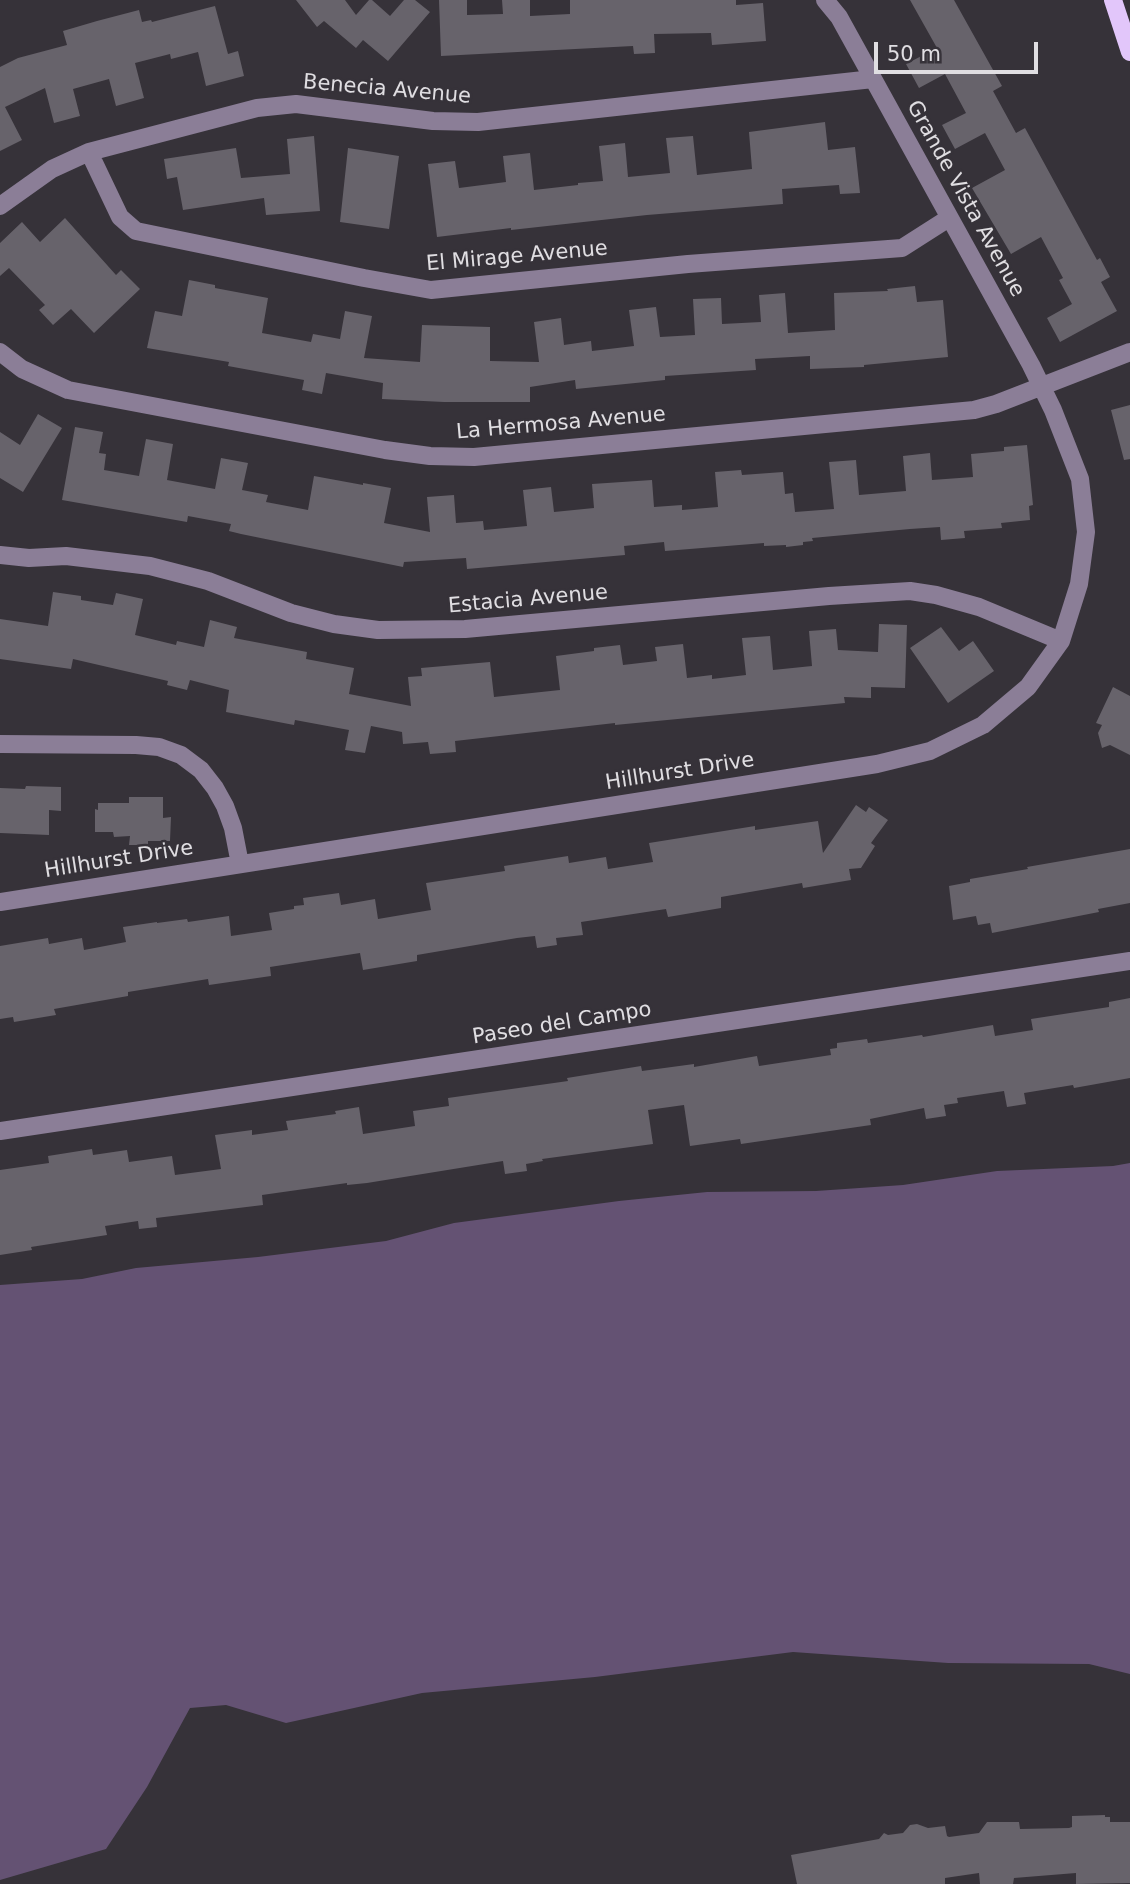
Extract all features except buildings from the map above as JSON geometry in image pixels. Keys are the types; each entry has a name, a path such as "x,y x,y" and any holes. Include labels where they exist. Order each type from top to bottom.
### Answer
{"main road":[{"path":"1113,0 1130,52"}],"street":[{"name":"Grande Vista Avenue","path":"825,0 839,17 1041,386"},
{"name":"Benecia Avenue","path":"0,206 52,169 89,152 257,108 296,104 433,121 478,122 873,79"},
{"name":"El Mirage Avenue","path":"89,152 120,217 136,231 431,290 688,264 902,248 949,218"},
{"name":"La Hermosa Avenue","path":"0,352 22,369 68,390 385,450 430,456 474,457 974,410 1130,352"},
{"name":"Hillhurst Drive","path":"0,902 877,764 930,751 983,725 1028,687 1061,641 1079,584 1086,531 1080,479 1041,386"},
{"name":"Estacia Avenue","path":"0,555 79,557 150,566 208,581 301,616 378,630 465,629 911,591 978,607 1061,641"},
{"path":"0,744 136,745 159,747 181,755 201,770 225,806 233,828 240,864"},
{"name":"Paseo del Campo","path":"0,1131 1130,961"}],"shaded area":[{"path":"1130,1163 1130,1674 1089,1664 948,1663 793,1652 595,1677 422,1693 286,1723 226,1705 190,1708 147,1787 106,1849 0,1880 0,1285 82,1279 136,1268 258,1257 386,1241 454,1223 619,1201 707,1192 816,1191 903,1185 997,1171"}]}
